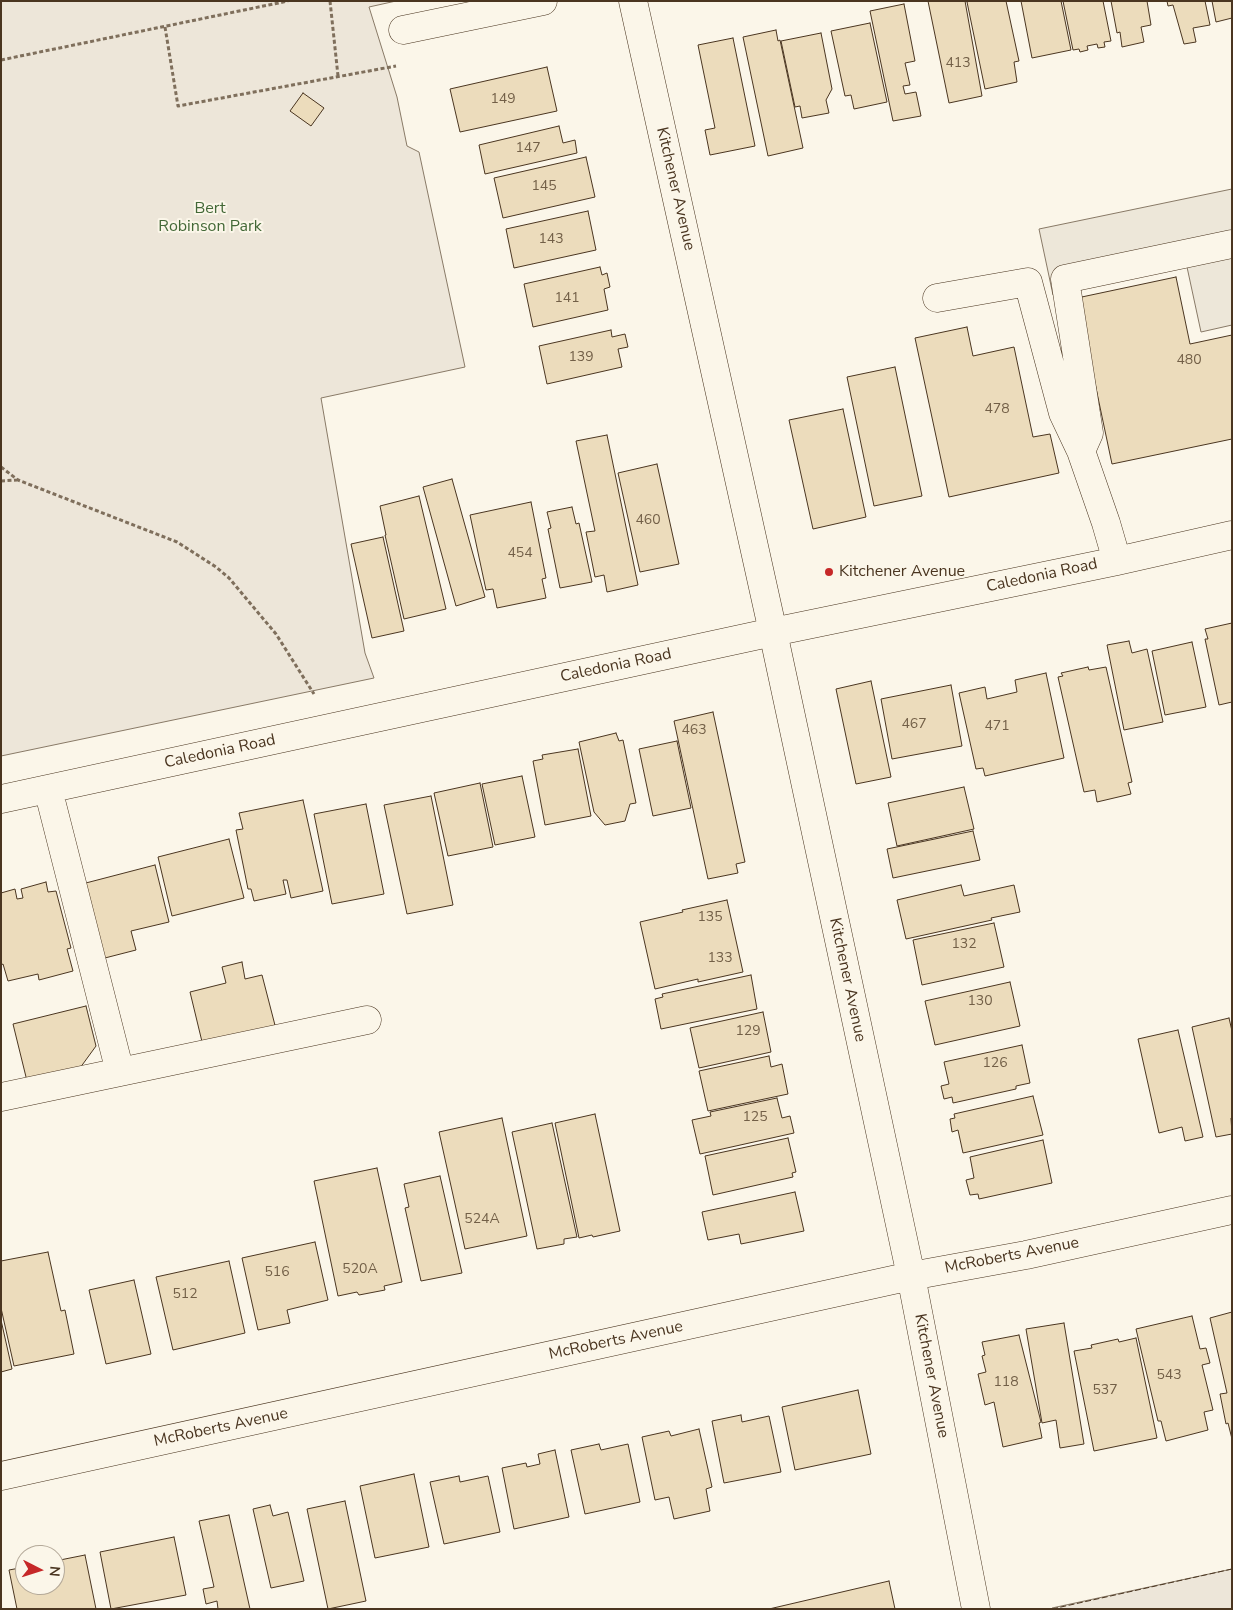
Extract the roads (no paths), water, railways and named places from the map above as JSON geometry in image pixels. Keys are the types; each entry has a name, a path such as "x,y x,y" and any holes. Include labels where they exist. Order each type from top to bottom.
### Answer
{"street":[{"path":"403,30 543,1"},
{"name":"Kitchener Avenue","path":"633,1 773,632 911,1276 976,1609"},
{"path":"1081,451 1089,433 1065,279 1232,244"},
{"path":"937,298 1028,282 1063,413 1081,451 1117,561"},
{"name":"Caledonia Road","path":"1,799 1232,535"},
{"path":"48,789 120,1072"},
{"path":"1,1097 367,1020"},
{"name":"McRoberts Avenue","path":"1,1476 911,1276 1026,1255 1232,1210"}],"place":[{"name":"Kitchener Avenue","path":"829,572"}],"park label":[{"name":"Bert Robinson Park","path":"210,218"}]}
